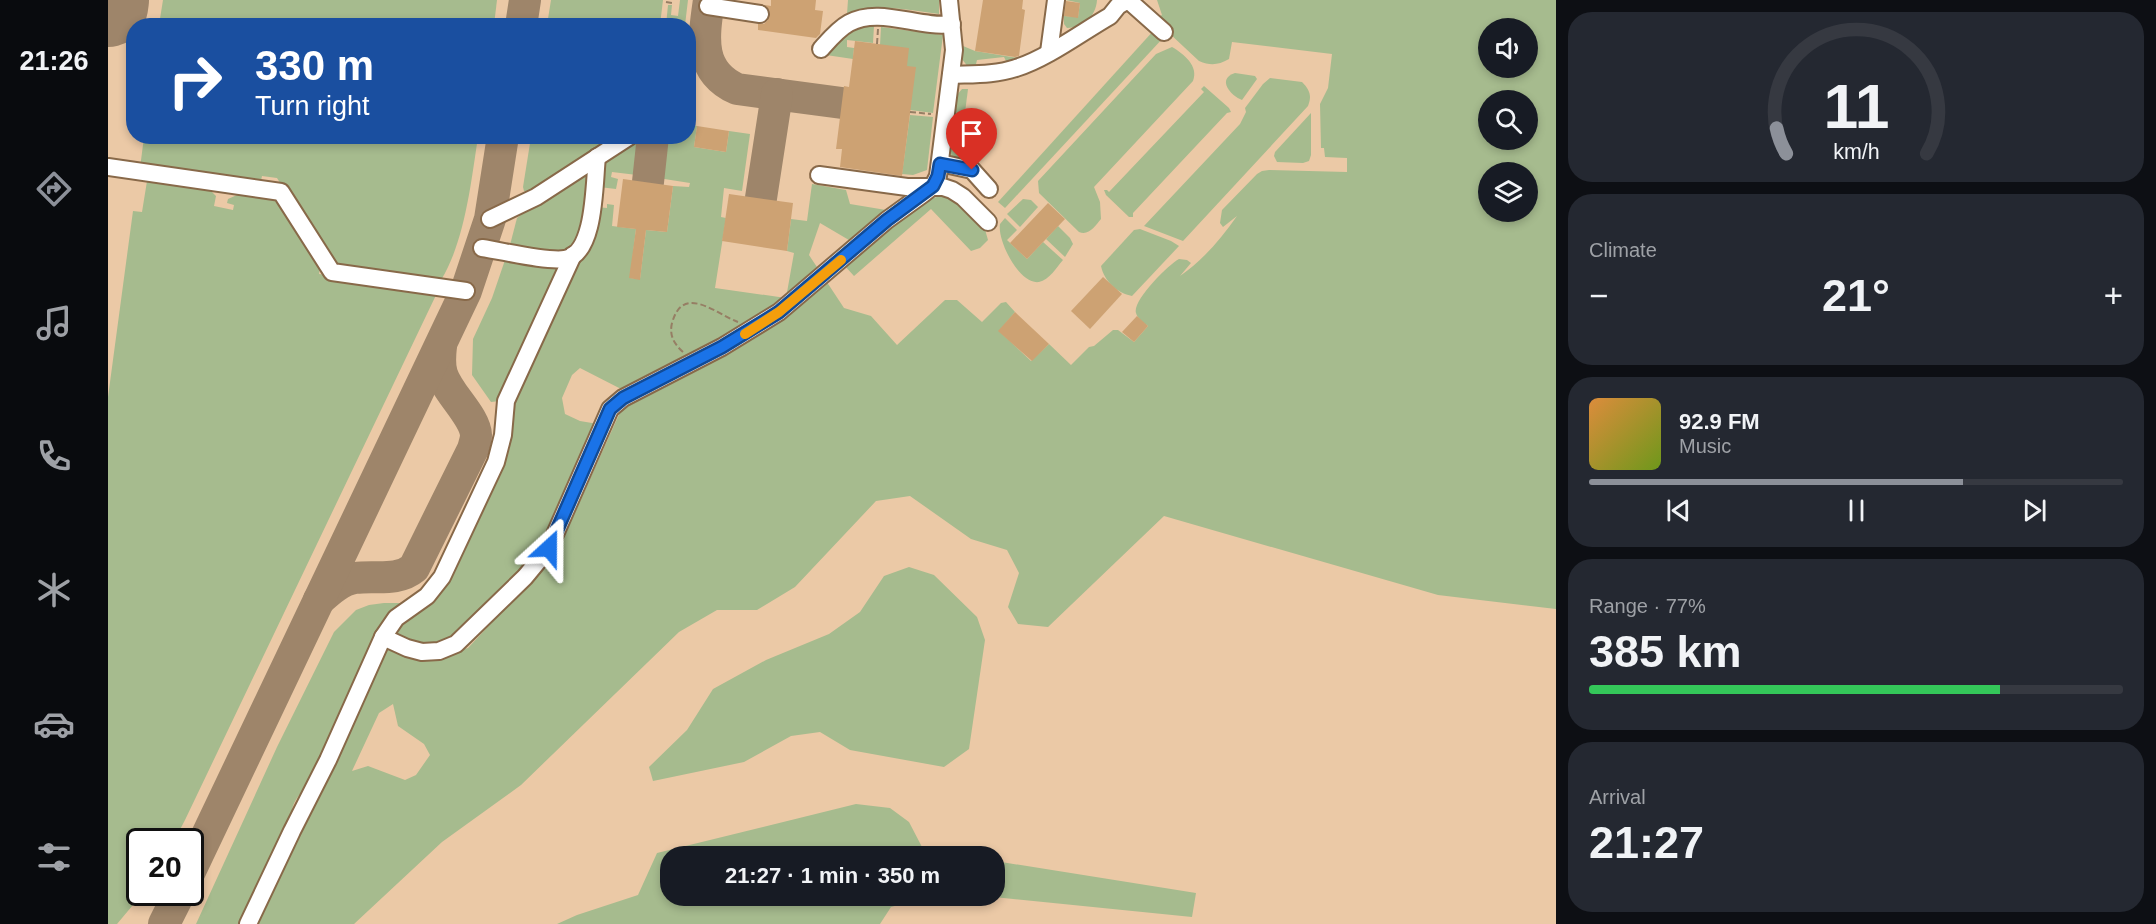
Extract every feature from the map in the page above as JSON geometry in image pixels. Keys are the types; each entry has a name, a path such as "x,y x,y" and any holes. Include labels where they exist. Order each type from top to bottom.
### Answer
{"lane":[{"path":"384,637 394,643 422,652 439,651 456,644 525,577 549,548 610,409 638,390 702,358 779,312 887,220 937,173 954,50 949,0"},
{"path":"1049,52 1056,0"},
{"path":"1102,20 1105,0"},
{"path":"951,75 984,74 1016,68 1049,52 1102,20 1128,0 1164,32"},
{"path":"708,6 760,14"},
{"path":"821,49 849,23 862,19 876,17 932,24 952,24"},
{"path":"490,219 536,197 618,144"},
{"path":"482,248 567,259 579,252 590,226 597,158"},
{"path":"108,167 281,192 332,272 466,291"},
{"path":"819,175 907,187 937,173 972,170 989,189"},
{"path":"937,173 952,190 963,197 988,222"},
{"path":"248,924 328,760 384,637 396,618 427,596 441,577 496,462 504,435 506,401 573,255"}],"path":[{"path":"666,2 672,3"},
{"path":"910,112 946,116"},
{"path":"702,358 691,357 684,353 673,341 671,328 674,315 681,307 690,302 700,304 741,323"}],"green space":[{"path":"163,0 497,0 495,18 160,18"},
{"path":"551,0 663,0 661,18 548,18"},
{"path":"680,0 688,0 686,18 667,18 668,5 672,5 671,15 678,16"},
{"path":"848,0 939,0 939,14 881,8 847,14"},
{"path":"1066,0 1097,0 1092,16 1088,20 1067,28 1064,24 1064,16 1078,17 1080,3"},
{"path":"1157,0 1556,0 1556,609 1438,595 1164,516 1048,627 1018,624 1008,607 1019,573 1007,550 971,539 910,496 876,501 795,587 757,610 717,610 679,632 521,785 442,842 354,924 252,924 317,801 382,652 390,649 436,656 468,648 557,552 622,408 623,390 580,368 572,375 562,398 565,414 580,421 598,424 545,545 464,633 434,650 399,639 394,630 440,593 510,448 507,415 596,207 607,208 607,204 614,205 612,226 636,229 630,278 640,279 646,230 667,232 673,186 689,187 690,183 658,178 663,144 694,144 694,147 726,152 729,131 750,134 742,191 724,188 721,217 726,218 715,288 786,298 794,253 787,251 791,219 807,221 812,184 846,190 850,204 886,210 854,243 820,223 809,255 844,308 871,316 897,345 945,300 957,300 982,322 1001,303 1006,302 1015,312 999,331 1031,361 1049,344 1071,365 1089,347 1094,346 1113,330 1118,330 1134,342 1148,326 1139,319 1136,313 1139,300 1167,268 1179,259 1191,263 1180,276 1211,249 1237,216 1223,227 1220,223 1222,210 1257,174 1269,170 1347,172 1347,158 1325,157 1324,148 1321,148 1320,104 1328,88 1332,54 1232,42 1229,59 1218,64 1199,61 1154,19 1162,15","holes":["393,704 398,726 424,744 430,755 416,775 405,780 368,766 352,771 379,713"]},
{"path":"874,26 873,43 847,40 847,47 854,48 853,59 826,55 855,27"},
{"path":"881,27 943,35 933,113 910,110 907,66 880,45"},
{"path":"1155,29 1164,37 1005,208 998,202"},
{"path":"963,46 975,51 1018,58 1007,63 1004,57 977,60 975,68 968,67 962,59"},
{"path":"1172,47 1186,57 1192,65 1193,81 1094,187 1100,202 1101,219 1086,233 1079,232 1039,193 1038,181 1156,54"},
{"path":"1235,73 1255,76 1257,79 1242,100 1227,87 1227,79"},
{"path":"1270,78 1302,82 1310,93 1308,106 1183,241 1144,226 1240,124 1246,112 1245,108"},
{"path":"1204,86 1231,112 1227,113 1133,213 1133,217 1129,217 1106,195 1104,190 1109,192 1204,92 1201,89"},
{"path":"962,89 968,89 959,159 952,157 950,151 957,95"},
{"path":"1311,113 1309,161 1303,163 1277,162 1275,152"},
{"path":"910,115 933,117 927,170 913,175 902,174"},
{"path":"143,144 477,144 470,192 456,248 441,280 337,269 318,244 277,178 262,176 260,186 140,168"},
{"path":"530,144 606,144 528,192 524,191"},
{"path":"631,144 641,144 637,175 612,172 611,177 618,179 616,189 599,187 603,162"},
{"path":"148,175 206,186 216,196 214,206 233,210 234,205 227,203 228,199 246,191 274,196 321,262 319,274 431,290 437,293 181,828 126,828 126,906 132,906 117,924 108,924 108,397 133,211 142,212"},
{"path":"584,175 591,182 577,245 559,254 510,245 517,218 532,206"},
{"path":"941,196 954,198 984,226 988,240 980,248 971,251 931,209 854,276 844,265 902,215"},
{"path":"1023,199 1031,200 1038,207 1020,227 1007,214"},
{"path":"1005,218 1017,230 1007,240 1027,259 1043,242 1063,260 1046,279 1039,282 1031,281 1017,269 1002,240 1000,224"},
{"path":"1058,226 1073,244 1065,257 1046,239"},
{"path":"1140,229 1179,246 1132,296 1112,286 1101,266 1134,230"},
{"path":"505,260 560,265 500,401 491,402 472,375 473,339 492,298"},
{"path":"909,567 934,575 977,617 985,640 969,749 944,767 850,750 820,732 791,736 744,762 653,781 649,767 687,730 713,689 766,660 829,634 860,612 884,576"},
{"path":"384,603 405,603 306,788 294,803 291,821 242,924 196,924 277,747 334,632 356,610"},
{"path":"856,804 890,808 909,822 921,846 685,846"},
{"path":"660,852 660,906 895,906 891,907 880,924 557,924 638,895 657,853"},
{"path":"1005,863 1196,893 1192,917 1005,898"}],"building":[{"path":"771,0 816,0 815,10 823,11 820,34 816,38 758,30 758,24 764,24 768,20 770,11 765,5 771,6"},
{"path":"983,0 1023,0 1022,9 1025,10 1019,56 975,51"},
{"path":"1066,1 1080,3 1078,18 1064,16"},
{"path":"855,41 909,48 907,66 916,67 902,176 840,167 842,149 836,149 844,86 849,87"},
{"path":"697,126 729,131 726,152 694,147"},
{"path":"623,179 673,186 667,232 646,230 640,280 629,278 636,229 617,227"},
{"path":"729,194 793,203 787,251 722,241"},
{"path":"1048,203 1065,219 1027,259 1010,243"},
{"path":"1103,277 1122,294 1090,329 1071,311"},
{"path":"1015,312 1049,344 1032,361 998,331"},
{"path":"1137,316 1148,326 1134,342 1122,332"}],"taxiway":[{"path":"522,18 525,0"},
{"path":"709,0 706,51 709,62 724,81 737,89 842,103"},
{"path":"761,198 777,94"},
{"path":"204,842 466,291 490,219 502,144"},
{"path":"648,182 652,144"},
{"path":"319,600 336,586 350,579 393,577 414,568 473,449 476,437 471,420 442,374 441,346"},
{"path":"164,924 173,906"}],"runway":[{"path":"108,7 109,0"}],"slow traffic":[{"path":"745,334 779,312 841,260"}],"route":[{"path":"549,548 610,409 623,398 722,347 779,312 887,220 933,186 940,164 972,170"}]}
